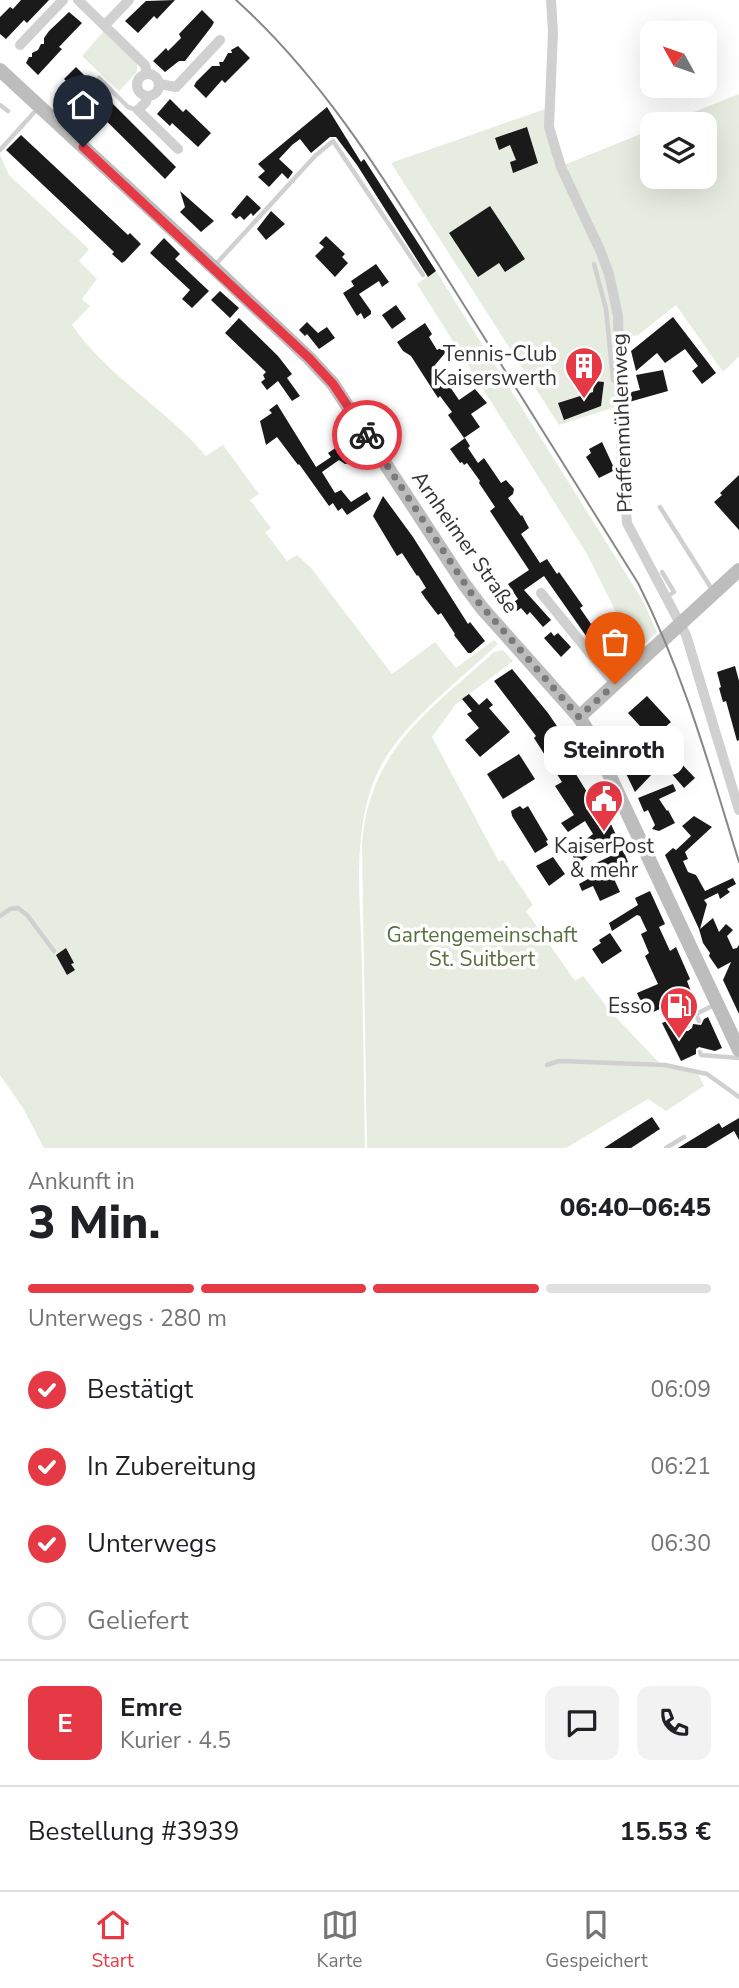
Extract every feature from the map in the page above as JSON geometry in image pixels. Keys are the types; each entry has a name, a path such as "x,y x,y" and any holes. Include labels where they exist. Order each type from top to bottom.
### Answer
{"main road":[{"name":"Arnheimer Straße","path":"0,70 213,267 333,384 470,592 579,717 591,736 739,1050"},
{"path":"579,717 615,684 684,629 713,592 739,570"}],"street":[{"path":"20,45 63,0"},
{"path":"78,0 145,65 147,73"},
{"path":"105,25 129,0"},
{"name":"Pfaffenmühlenweg","path":"551,0 553,32 548,127 561,167 587,219 609,274 618,316 626,523 667,597"},
{"path":"160,84 156,93 147,96 139,92 137,85 140,77 147,73 155,75 160,84 175,88 220,40"},
{"path":"147,96 146,102 138,110 178,149"},
{"path":"541,593 615,684"},
{"path":"667,597 684,629 739,810"}],"lane":[{"path":"99,78 128,107 138,110"},
{"path":"0,105 8,111"},
{"path":"0,149 39,107"},
{"path":"213,267 315,156 333,141 423,275"},
{"path":"594,264 606,309 613,380 621,385"},
{"path":"660,507 713,592"},
{"path":"662,572 674,592 667,597"},
{"path":"0,916 10,909 18,908 27,915 54,951"},
{"path":"688,1026 685,1019 717,1004"},
{"path":"696,1014 699,1021"},
{"path":"700,1052 701,1055 739,1058"},
{"path":"547,1065 559,1061 665,1065 707,1074 739,1097"},
{"path":"666,1148 684,1137"}],"green space":[{"path":"104,31 137,61 137,72 119,91 82,56"},
{"path":"739,94 739,356 723,372 676,305 638,335 623,338 617,293 604,249 564,165 640,134 640,189 717,189 717,112 694,112"},
{"path":"545,109 551,148 557,166 592,235 605,272 613,310 616,348 618,406 559,425 391,163"},
{"path":"0,155 9,175 89,249 79,261 97,279 82,299 90,306 72,325 86,344 206,456 223,445 259,494 250,500 271,528 265,532 287,561 297,555 311,568 392,674 435,642 456,668 494,640 498,644 406,730 383,762 372,785 365,810 359,889 365,1148 44,1148 23,1108 0,1075"},
{"path":"436,271 643,601 657,632 636,652 587,554 417,284"},
{"name":"Gartengemeinschaft St. Suitbert","path":"503,650 513,661 455,705 432,737 499,862 503,860 533,905 526,911 575,981 583,976 610,1011 662,1066 698,1074 704,1086 666,1111 648,1099 566,1148 367,1148 362,843 367,810 390,757 407,734 494,652"}],"building":[{"path":"21,0 49,0 27,23 24,20 6,39 0,34 0,17"},
{"path":"175,0 157,19 154,16 138,33 125,21 146,1"},
{"path":"202,10 214,22 212,26 185,61 179,61 165,72 153,61 181,38 179,34"},
{"path":"69,12 82,23 38,75 26,63 32,53 44,44 44,38 49,31"},
{"path":"238,46 250,58 225,83 222,80 206,98 194,86 196,82 212,66 220,66 219,62 223,62 228,53 232,53 231,50"},
{"path":"76,67 176,167 165,179 64,79"},
{"path":"170,99 183,112 186,109 211,133 198,147 172,123 170,126 157,114"},
{"path":"327,107 361,162 364,159 436,271 428,277 357,165 336,137 330,137 311,153 300,139 292,145 279,159 293,172 288,179 282,173 269,187 258,177 265,171 258,164"},
{"path":"527,127 538,163 513,173 510,162 516,160 510,145 499,150 495,138"},
{"path":"21,135 141,244 125,261 122,263 112,254 114,252 6,150"},
{"path":"180,191 214,221 201,232 180,212 185,207"},
{"path":"247,195 261,208 244,220 240,216 236,219 231,214"},
{"path":"490,206 525,259 505,272 499,263 478,277 449,233"},
{"path":"271,211 285,224 266,240 257,229"},
{"path":"326,236 345,254 342,257 348,263 335,277 315,256 324,247 319,243"},
{"path":"164,238 180,254 175,259 209,291 192,308 182,299 190,290 150,253"},
{"path":"376,264 389,282 382,287 379,281 359,294 371,311 364,319 361,313 357,316 343,293 354,286 351,281"},
{"path":"220,291 239,308 230,318 211,300"},
{"path":"396,305 406,319 392,329 382,315"},
{"path":"673,317 716,373 702,384 692,371 698,366 685,349 665,363 657,353 636,371 631,351"},
{"path":"239,318 278,356 292,374 287,378 300,396 292,401 278,381 267,390 261,382 265,379 263,375 266,372 225,333"},
{"path":"307,322 318,333 327,327 335,338 319,349 307,334 305,336 299,330"},
{"path":"425,323 437,350 441,348 446,352 435,365 459,400 475,389 487,403 471,414 480,427 464,438 448,415 452,412 440,396 438,398 411,356 403,351 397,342"},
{"path":"663,370 668,391 629,402 627,393 640,390 636,375"},
{"name":"Tennis-Club Kaiserswerth","path":"594,381 604,382 601,406 564,420 558,403 593,392"},
{"path":"277,404 316,467 331,457 328,453 343,443 346,448 350,445 362,463 355,468 352,463 345,464 339,460 322,472 335,493 341,490 351,502 367,492 371,499 347,515 342,508 338,511 333,503 329,506 277,437 266,445 260,421 272,413 269,410"},
{"path":"465,438 478,463 484,458 501,483 506,480 514,489 508,498 529,528 521,534 540,563 547,559 557,574 559,572 583,606 580,608 591,624 596,621 608,637 610,648 617,656 609,663 591,643 544,576 524,590 551,620 543,627 530,612 527,615 521,608 517,611 511,604 518,599 508,584 529,570 490,511 495,507 480,481 467,463 460,463 450,449"},
{"path":"602,442 615,470 599,478 586,457 591,453 589,449"},
{"path":"739,475 739,530 714,502"},
{"path":"383,496 413,537 468,624 470,622 485,641 471,653 468,653 454,635 441,613 438,615 425,598 421,592 426,588 418,575 402,553 397,556 373,516"},
{"path":"551,632 554,636 558,633 571,647 561,657 544,638"},
{"path":"735,666 739,681 737,741 726,701 723,702 717,672"},
{"path":"512,669 548,713 580,760 571,766 593,802 599,798 616,835 578,864 570,852 593,834 585,821 568,832 561,823 574,815 555,786 562,782 534,738 536,736 494,681"},
{"path":"469,694 479,705 487,698 493,705 489,708 510,732 480,757 465,740 479,728 467,714 472,711 462,699"},
{"path":"647,696 671,722 655,736 660,742 650,750 633,732 640,726 628,713"},
{"path":"625,748 654,772 635,792 616,753"},
{"path":"519,754 535,779 503,799 487,774"},
{"path":"675,757 695,778 684,788 665,766"},
{"path":"673,784 676,791 659,799 675,823 659,831 652,829 655,825 648,810 644,812 638,798"},
{"path":"520,806 523,809 528,806 548,840 548,845 535,853 512,816 511,811"},
{"path":"694,816 712,827 685,852 688,859 683,861 688,872 696,875 705,891 733,878 736,884 727,889 730,892 720,899 718,893 704,900 707,904 700,929 713,918 719,932 726,924 733,930 727,936 733,949 739,945 739,1014 723,980 731,962 718,969 709,956 710,953 703,943 665,855 673,848 676,850 691,836 682,826"},
{"path":"623,850 628,862 610,870 620,892 600,901 593,886 582,891 579,884 595,875 590,866"},
{"path":"553,857 565,874 549,886 536,866"},
{"path":"650,891 665,924 659,927 670,951 676,947 690,979 687,981 692,994 647,1015 637,993 658,984 645,956 649,953 641,934 647,931 637,915 612,931 609,923 638,905 635,898"},
{"path":"610,933 622,951 602,964 592,949"},
{"path":"66,948 75,970 67,975 56,955"},
{"path":"708,1017 722,1048 715,1051 699,1047 696,1054 681,1061 662,1023 675,1018 681,1030 688,1031 693,1024 701,1025"},
{"path":"652,1117 660,1129 631,1148 604,1148"},
{"path":"739,1118 739,1140 734,1131 706,1148 678,1148 719,1123 722,1128"}],"tram line":[{"path":"236,0 299,65 379,172 638,583 682,686 739,862"}],"way so far":[{"path":"367,435 482,608 579,717 615,684"}],"place":[{"name":"Tennis-Club Kaiserswerth","path":"584,400"},
{"name":"Steinroth","path":"615,684"},
{"name":"KaiserPost & mehr","path":"604,833"},
{"name":"Esso","path":"679,1040"}],"route":[{"path":"83,147 321,370 367,435"}]}
